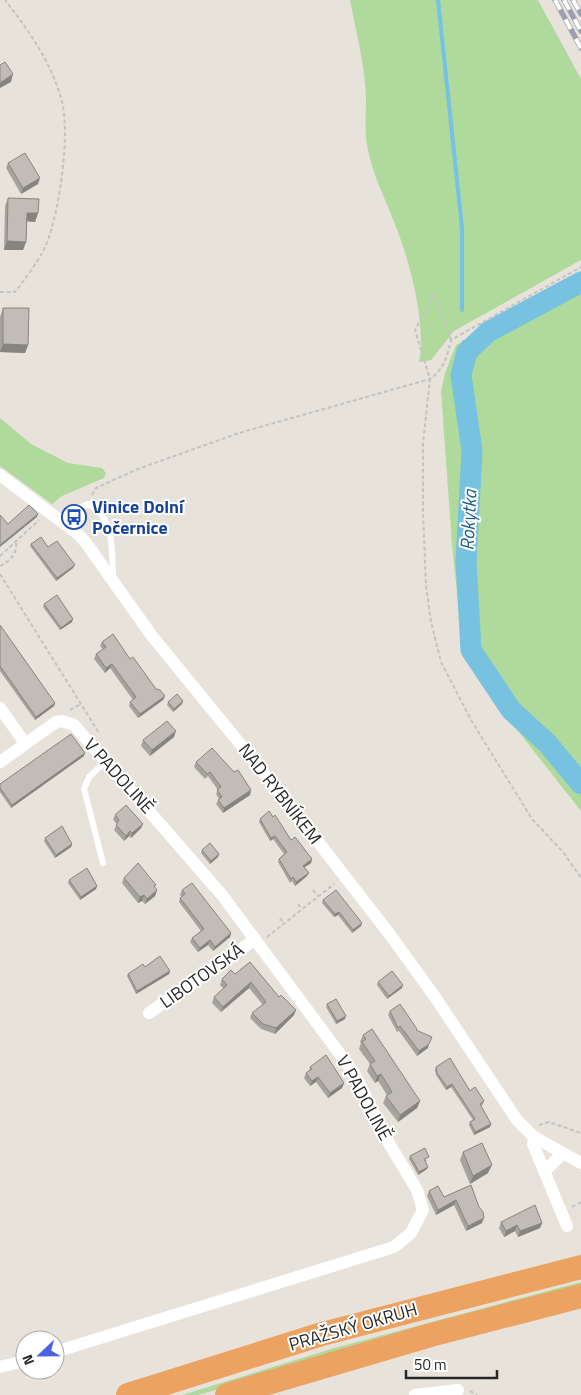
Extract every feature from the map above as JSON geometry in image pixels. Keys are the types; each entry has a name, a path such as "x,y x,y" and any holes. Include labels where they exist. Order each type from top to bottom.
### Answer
{"highway":[{"name":"PRAŽSKÝ OKRUH","path":"128,1395 322,1334 581,1268"},
{"name":"PRAŽSKÝ OKRUH","path":"227,1395 431,1335 581,1296"}],"street":[{"name":"NAD RYBNÍKEM","path":"0,475 65,524 86,543 152,636 281,794 435,997 503,1101 534,1137 581,1162"},
{"path":"0,708 25,743"},
{"name":"V PADOLINĚ","path":"0,762 51,725 62,721 74,726 190,856 354,1073 390,1145 417,1190 423,1210 419,1222 394,1247 65,1349"},
{"name":"LIBOTOVSKÁ","path":"149,1013 254,940"},
{"name":"NAD RYBNÍKEM","path":"534,1137 533,1144 567,1226"},
{"path":"545,1171 563,1153"},
{"path":"0,1367 15,1363"},
{"path":"415,1395 458,1390"}],"lane":[{"path":"65,524 78,508 88,504 98,508 106,520 110,538 114,584"},
{"path":"104,863 84,789 89,777 106,761"}],"path":[{"path":"0,292 15,292 49,238 62,175 66,136 62,104 46,60 35,40 5,0"},
{"path":"451,340 581,267"},
{"path":"88,504 96,488 183,452 239,433 414,386 430,379 445,364 451,340 434,294 415,330 430,379 423,444 423,513 426,586 431,622 441,662 471,720 532,819 564,852 581,878"},
{"path":"0,556 48,511"},
{"path":"0,566 11,560 17,546 16,541"},
{"path":"0,574 100,735"},
{"path":"69,712 81,704"},
{"name":"LIBOTOVSKÁ","path":"270,945 266,938 344,876"},
{"path":"313,890 318,896"},
{"path":"298,904 302,909"},
{"path":"280,918 284,924"},
{"path":"534,1137 540,1123 549,1122 581,1133"}],"green space":[{"path":"350,0 538,0 581,79 581,260 454,331 431,360 419,362 421,329 411,272 400,237 370,159 366,130 364,73"},
{"path":"581,272 581,811 518,731 463,650 452,545 441,391 445,373 456,345"},
{"path":"0,418 31,444 68,463 102,468 106,473 104,478 62,496 52,504 0,466"},
{"path":"581,1282 581,1287 198,1395 182,1395 331,1349"}],"building":[{"path":"5,62 13,74 0,83 0,65"},
{"path":"25,153 40,178 23,188 8,163"},
{"path":"8,198 39,199 38,213 27,213 26,242 7,241"},
{"path":"3,308 29,308 28,345 3,344"},
{"path":"29,505 38,514 0,545 0,515 8,524"},
{"path":"41,537 48,547 57,541 75,565 57,578 31,544"},
{"path":"57,595 73,619 61,628 44,604"},
{"path":"0,625 55,703 36,717 0,666"},
{"path":"113,634 130,659 133,657 156,689 160,690 165,696 140,714 130,702 136,697 112,664 106,668 96,654 106,647 102,642"},
{"path":"177,694 183,701 174,709 168,702"},
{"path":"167,721 176,731 152,750 143,740"},
{"path":"71,734 85,753 12,805 0,788 0,784"},
{"path":"212,748 234,772 238,770 251,790 224,808 218,800 222,797 217,790 221,787 210,772 207,774 196,762"},
{"path":"126,805 143,824 132,833 130,831 126,836 116,825 119,820 115,815"},
{"path":"269,811 273,817 275,815 291,840 295,837 312,859 303,866 309,873 296,882 293,877 291,879 279,859 287,852 275,836 271,838 260,819"},
{"path":"62,826 72,844 56,855 45,838"},
{"path":"210,843 219,854 211,861 202,850"},
{"path":"138,863 156,885 154,886 157,890 147,899 144,895 140,897 124,878"},
{"path":"87,868 97,886 81,897 69,880"},
{"path":"192,883 231,933 215,947 210,940 200,948 192,938 204,929 180,898 185,894 182,890"},
{"path":"336,890 362,923 353,930 339,912 335,914 323,900"},
{"path":"160,956 170,971 137,991 128,974 143,964 145,967"},
{"path":"250,962 279,997 281,995 296,1010 276,1028 263,1024 252,1013 266,1002 251,982 223,1007 214,997 227,985 222,979 231,970 235,974"},
{"path":"392,971 403,985 389,996 378,982"},
{"path":"336,999 346,1016 337,1021 327,1004"},
{"path":"400,1004 416,1030 432,1037 429,1044 419,1051 400,1026 398,1028 390,1011"},
{"path":"372,1029 420,1101 400,1115 386,1096 392,1092 381,1074 377,1076 370,1064 375,1061 362,1042 366,1039 363,1035"},
{"path":"326,1055 344,1083 330,1093 318,1077 312,1081 306,1073 312,1069 310,1067"},
{"path":"450,1058 470,1091 475,1087 484,1101 480,1104 491,1124 475,1132 470,1122 475,1119 452,1084 447,1087 437,1073 436,1067"},
{"path":"482,1143 492,1165 473,1176 463,1152"},
{"path":"425,1148 429,1157 424,1159 428,1167 419,1172 410,1156"},
{"path":"471,1185 484,1218 468,1226 456,1200 438,1210 429,1191 438,1186 444,1197"},
{"path":"535,1205 542,1223 520,1231 517,1225 506,1231 501,1222"}],"waterway":[{"path":"438,0 462,228 462,310"},
{"name":"Rokytka","path":"581,282 488,332 467,352 461,375 472,451 466,562 471,650 511,710 547,743 581,784"},
{"path":"464,342 467,352"}],"railway":[{"path":"555,0 581,48"},
{"path":"564,0 581,31"},
{"path":"573,0 581,14"}],"place":[{"name":"Vinice Dolní Počernice","path":"74,517"}]}
